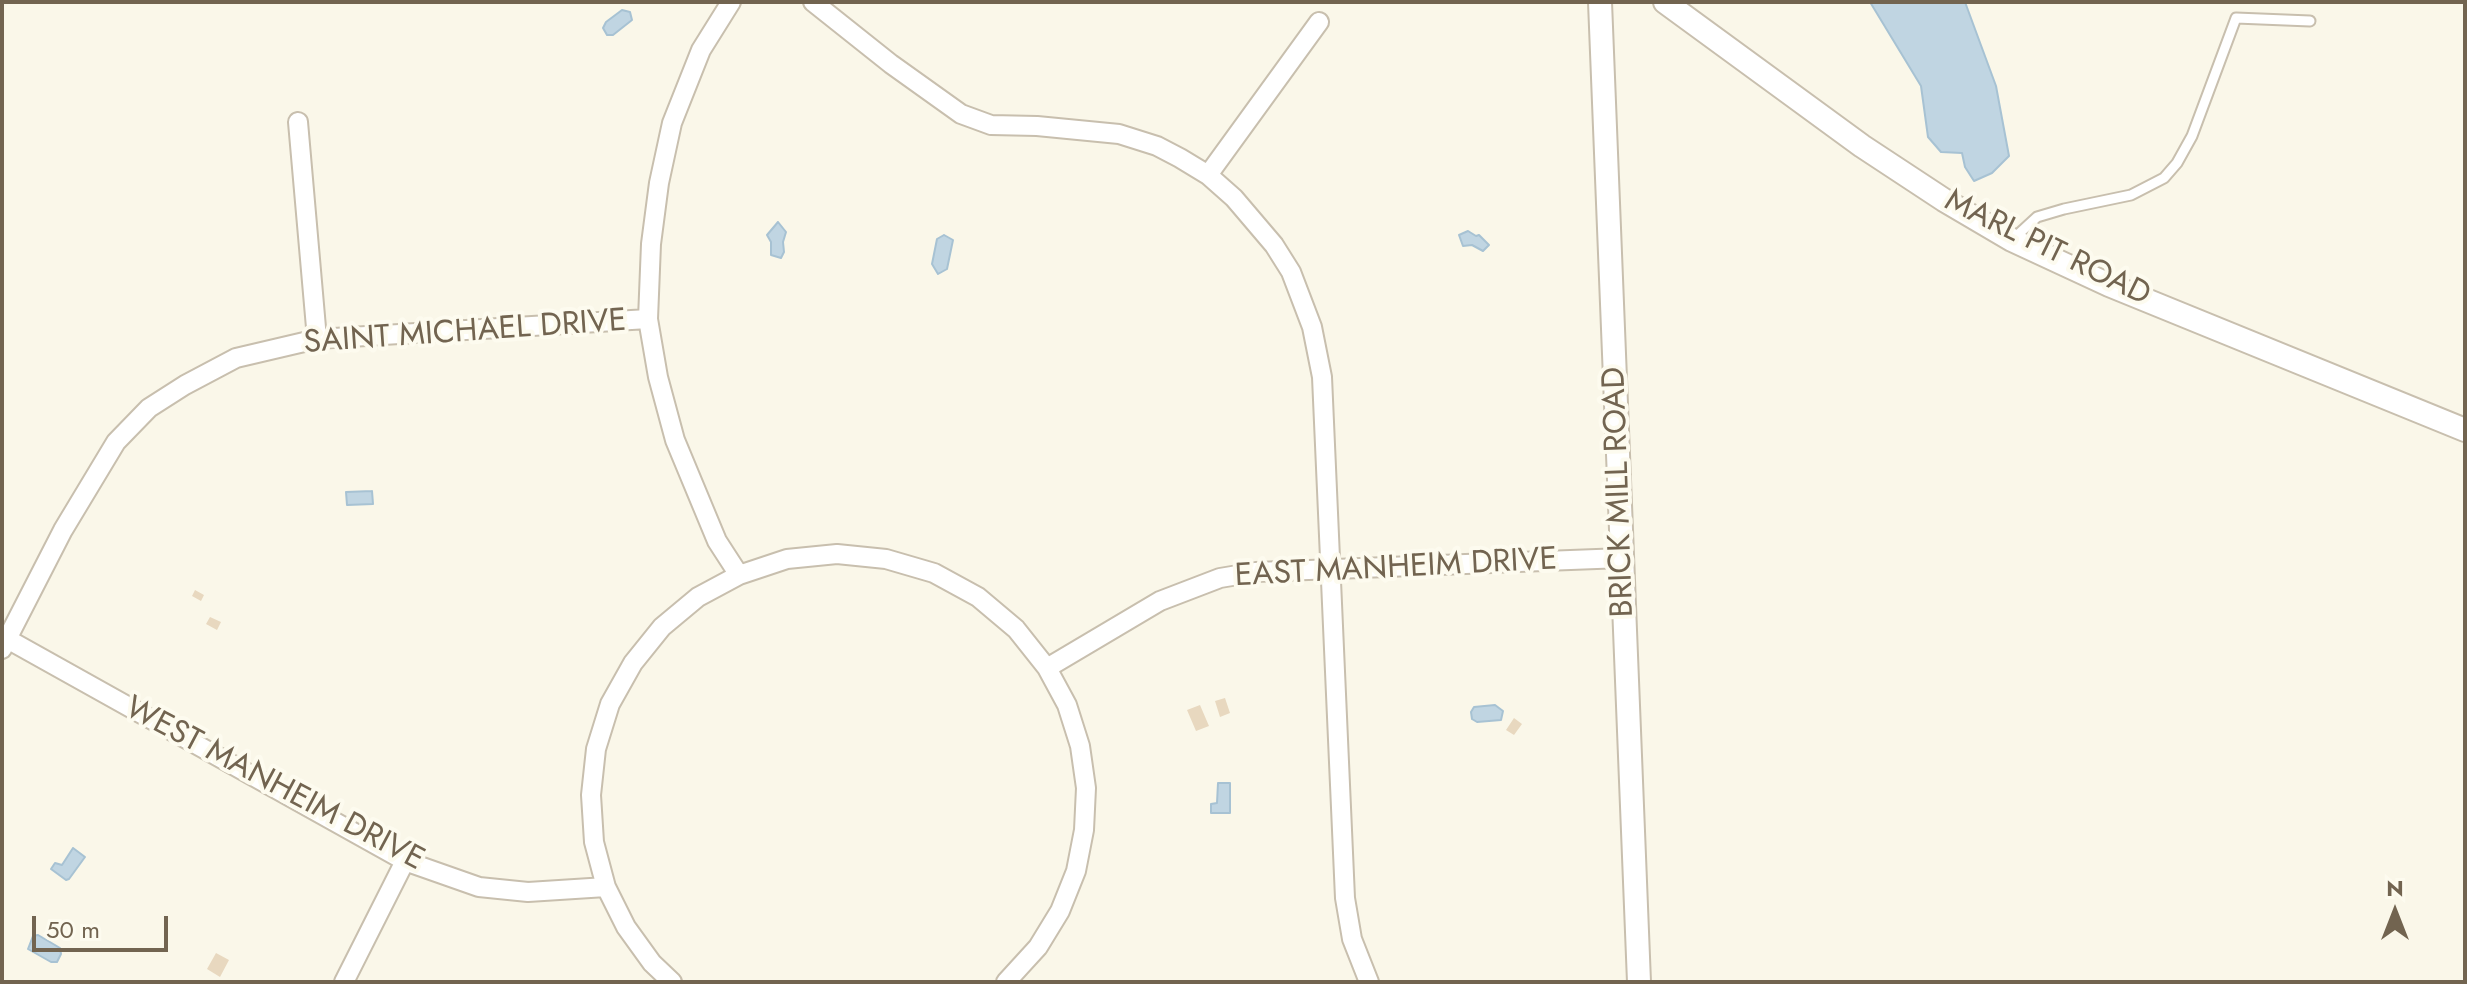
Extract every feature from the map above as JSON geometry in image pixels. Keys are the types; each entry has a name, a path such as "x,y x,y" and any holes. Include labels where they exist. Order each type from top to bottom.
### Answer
{"street":[{"path":"731,2 701,50 672,123 659,183 651,244 648,319 658,377 675,440 717,541 739,575"},
{"path":"813,2 961,114 991,125 1119,134 1157,146 1208,175 1234,198 1274,245 1291,272 1312,327 1324,391 1345,898 1352,939 1369,982"},
{"name":"BRICK MILL ROAD","path":"1600,2 1639,982"},
{"name":"MARL PIT ROAD","path":"1665,2 1862,146 2012,240 2109,285 2465,430"},
{"path":"1208,175 1319,22"},
{"path":"298,122 317,339"},
{"name":"SAINT MICHAEL DRIVE","path":"4,641 63,530 116,442 149,408 236,358 317,339 648,319"},
{"path":"672,982 652,963 626,927 606,887 594,842 591,795 596,749 610,704 633,663 662,627 698,597 739,575 787,559 837,554 886,559 934,573 978,597 1007,621 1047,668 1067,705 1080,746 1086,788 1084,830 1076,871 1060,911 1038,947 1006,982"},
{"name":"EAST MANHEIM DRIVE","path":"1047,668 1160,601 1220,578 1256,572 1623,558"},
{"name":"WEST MANHEIM DRIVE","path":"4,641 405,861 479,887 528,892 606,887"},
{"path":"344,982 405,861"}],"lane":[{"path":"2012,240 2037,217 2131,195 2164,178 2177,163 2192,136 2236,18 2310,21"}],"water":[{"path":"1870,2 1965,2 1996,86 2009,156 1992,173 1974,181 1965,167 1962,153 1941,152 1928,137 1921,86"},
{"path":"622,10 630,12 632,20 613,35 607,35 603,28 606,22"},
{"path":"778,222 786,232 781,258 771,255 771,242 767,235"},
{"path":"1468,231 1479,235 1489,245 1483,251 1472,245 1463,246 1459,235"},
{"path":"944,235 953,240 947,269 938,274 932,264 937,239"},
{"path":"372,491 373,504 347,505 346,492"},
{"path":"1495,705 1503,711 1501,720 1477,722 1472,719 1474,707"},
{"path":"1218,783 1230,783 1230,813 1211,813 1211,804 1217,803"},
{"path":"73,848 85,857 66,880 51,869 55,863 62,865"},
{"path":"38,935 60,948 57,962 51,962 28,949 33,936"}],"building":[{"path":"195,590 204,595 201,601 192,596"},
{"path":"210,617 221,622 217,630 206,624"},
{"path":"1225,698 1230,713 1220,717 1215,701"},
{"path":"1200,705 1209,726 1196,731 1187,710"},
{"path":"1514,718 1522,724 1514,735 1506,730"},
{"path":"216,953 229,960 220,977 207,969"}]}
